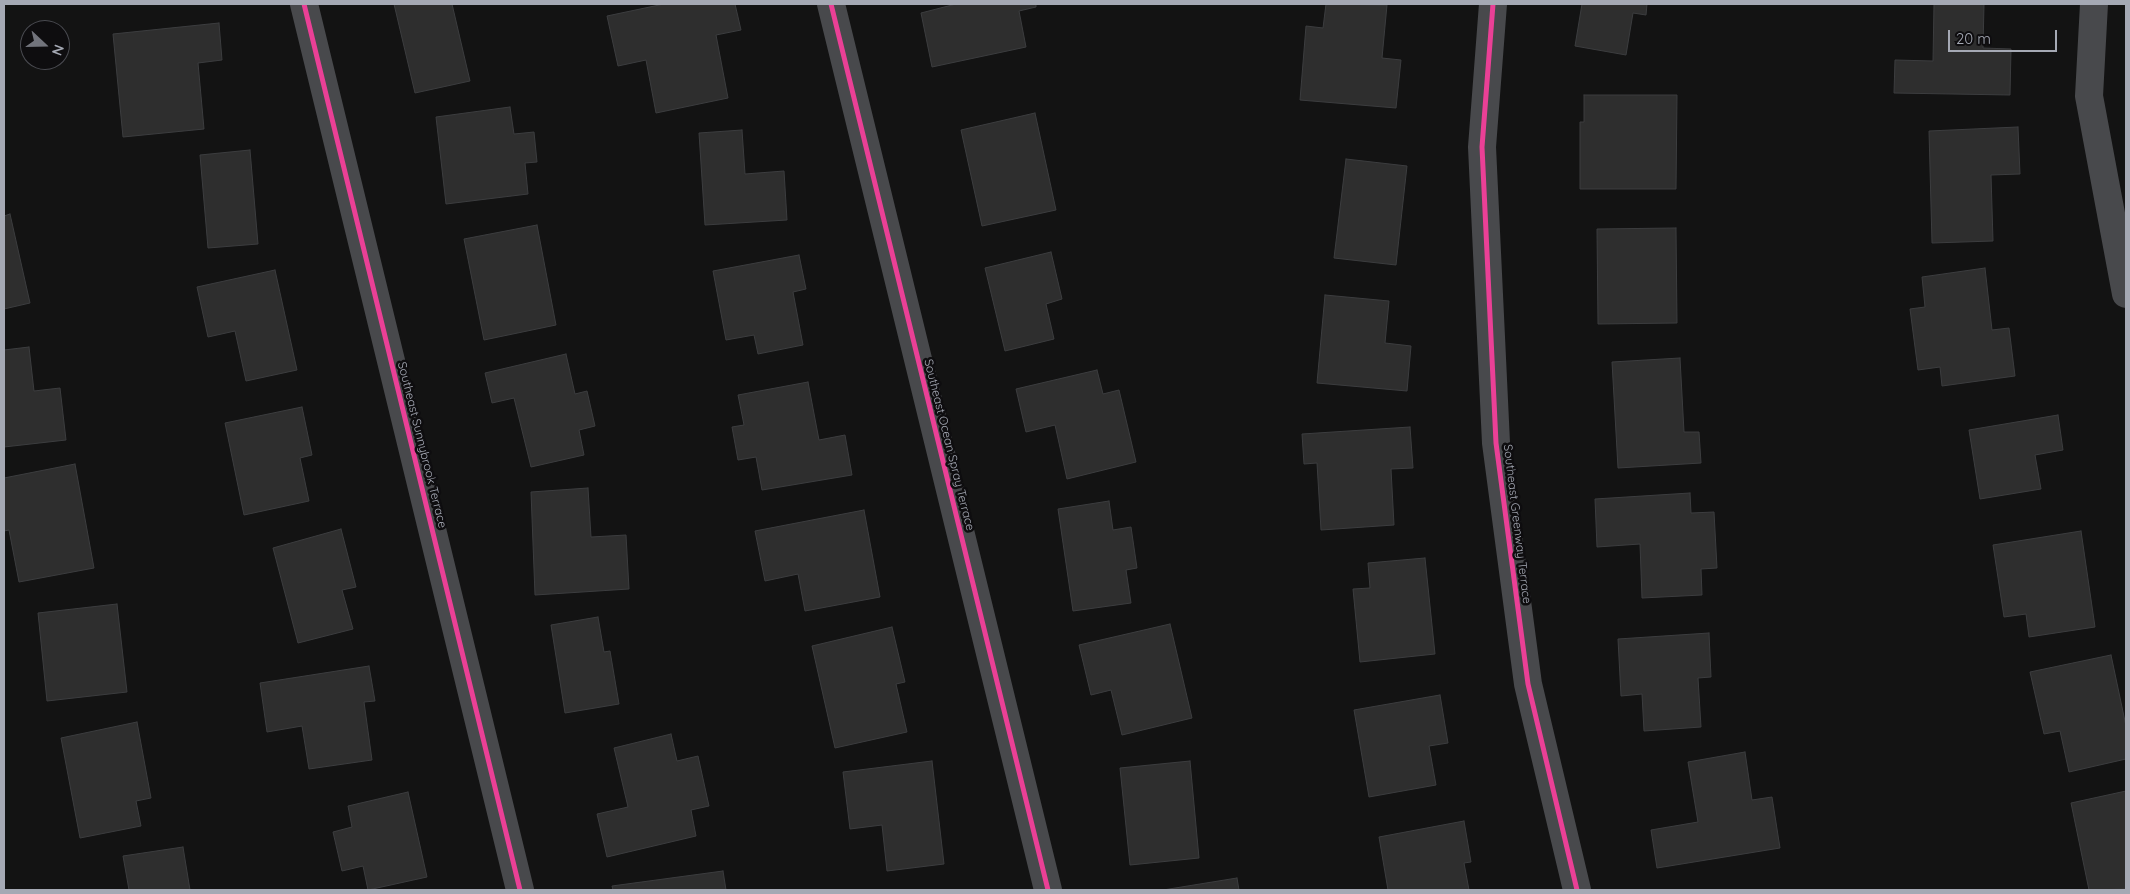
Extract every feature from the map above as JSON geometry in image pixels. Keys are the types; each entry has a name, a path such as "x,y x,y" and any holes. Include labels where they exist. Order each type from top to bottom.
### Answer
{"street":[{"name":"Southeast Sunnybrook Terrace","path":"304,4 520,890"},
{"name":"Southeast Ocean Spray Terrace","path":"831,4 1048,890"},
{"name":"Southeast Greenway Terrace","path":"1493,4 1482,147 1496,444 1528,684 1577,890"},
{"path":"2094,4 2089,96 2126,294"}],"building":[{"path":"394,4 452,4 470,81 415,93"},
{"path":"664,4 735,4 741,30 716,35 728,98 656,113 646,60 618,66 607,16"},
{"path":"956,4 1036,4 1036,7 1019,11 1026,47 932,67 921,13"},
{"path":"1326,4 1387,5 1382,58 1401,60 1396,108 1300,100 1306,26 1323,28"},
{"path":"1582,4 1647,4 1646,15 1633,13 1626,55 1575,46"},
{"path":"1934,4 1984,4 1983,48 2011,49 2010,95 1894,93 1895,60 1933,61"},
{"path":"219,23 222,60 198,63 204,129 123,137 113,34"},
{"path":"1584,95 1677,95 1676,189 1580,189 1580,122 1584,122"},
{"path":"510,107 514,134 534,132 537,162 525,163 528,194 446,204 436,117"},
{"path":"1035,113 1056,210 982,226 961,130"},
{"path":"2018,127 2020,174 1991,175 1993,241 1932,243 1929,131"},
{"path":"742,130 745,174 784,171 787,220 705,225 699,133"},
{"path":"250,150 258,244 208,248 200,155"},
{"path":"1346,159 1407,166 1396,265 1334,258"},
{"path":"10,214 30,303 4,309 4,216"},
{"path":"537,225 556,325 484,340 464,239"},
{"path":"1676,228 1677,323 1598,324 1597,229"},
{"path":"1051,252 1062,299 1046,304 1054,339 1005,351 985,268"},
{"path":"799,255 806,289 793,292 803,345 758,354 754,335 726,340 713,271"},
{"path":"1985,268 1992,330 2009,328 2015,376 1942,386 1940,367 1918,370 1910,309 1925,307 1922,277"},
{"path":"275,270 297,370 246,381 235,331 208,337 197,287"},
{"path":"1325,295 1389,301 1385,343 1411,346 1407,391 1317,383"},
{"path":"29,347 34,391 60,388 66,440 4,447 4,350"},
{"path":"566,354 575,394 587,391 595,426 579,430 584,455 531,467 514,398 492,403 485,373"},
{"path":"1680,358 1684,432 1699,432 1701,463 1618,468 1612,362"},
{"path":"1097,370 1103,394 1119,390 1136,462 1067,479 1055,425 1026,432 1016,389"},
{"path":"808,382 819,440 845,435 852,475 762,490 756,457 738,460 732,427 744,425 738,395"},
{"path":"302,407 312,455 300,458 309,501 244,515 225,423"},
{"path":"2058,415 2063,450 2035,455 2041,489 1980,499 1969,430"},
{"path":"1410,427 1413,468 1391,469 1394,525 1321,530 1317,463 1304,464 1302,434"},
{"path":"75,464 94,568 19,582 9,530 4,531 4,478"},
{"path":"588,488 591,537 626,535 629,589 535,595 531,492"},
{"path":"1690,493 1691,513 1714,512 1717,568 1701,569 1702,595 1642,598 1640,544 1597,547 1595,499"},
{"path":"1109,501 1113,530 1131,527 1137,568 1126,570 1131,603 1073,611 1058,509"},
{"path":"864,510 880,597 805,611 798,574 765,581 755,531"},
{"path":"341,529 356,587 342,590 353,629 298,643 273,548"},
{"path":"2081,531 2095,627 2029,637 2026,614 2004,617 1993,545"},
{"path":"1425,558 1435,654 1360,662 1353,589 1370,588 1368,563"},
{"path":"117,604 127,692 47,701 38,613"},
{"path":"598,617 604,652 610,651 619,704 565,713 551,625"},
{"path":"1170,624 1192,718 1122,735 1111,690 1091,695 1079,645"},
{"path":"892,627 905,682 896,684 907,732 835,748 812,646"},
{"path":"1709,633 1711,677 1698,678 1701,727 1644,731 1642,694 1621,696 1618,639"},
{"path":"2111,655 2126,726 2126,759 2069,772 2060,731 2044,734 2030,672"},
{"path":"369,666 375,701 364,702 372,760 309,769 302,726 267,732 260,683"},
{"path":"1440,695 1448,743 1429,746 1436,785 1369,797 1354,710"},
{"path":"137,722 151,798 136,801 141,826 80,838 61,738"},
{"path":"671,734 677,761 698,756 709,806 691,810 696,836 607,857 597,814 628,807 614,748"},
{"path":"1745,752 1752,800 1772,797 1780,848 1657,868 1651,830 1698,822 1688,762"},
{"path":"932,761 944,864 887,871 882,825 850,829 843,772"},
{"path":"1190,761 1199,858 1130,865 1120,768"},
{"path":"2126,791 2126,889 2089,890 2071,803"},
{"path":"408,792 427,877 368,890 363,866 342,871 333,832 352,827 348,806"},
{"path":"1464,821 1471,862 1464,863 1469,890 1388,890 1379,837"},
{"path":"183,847 190,890 129,890 123,856"},
{"path":"723,871 726,890 613,890 612,886"},
{"path":"1237,878 1239,890 1163,890"}],"cycle path":[{"path":"304,4 520,890"},
{"path":"831,4 1048,890"},
{"path":"1493,4 1482,147 1496,443 1528,684 1577,890"}]}
